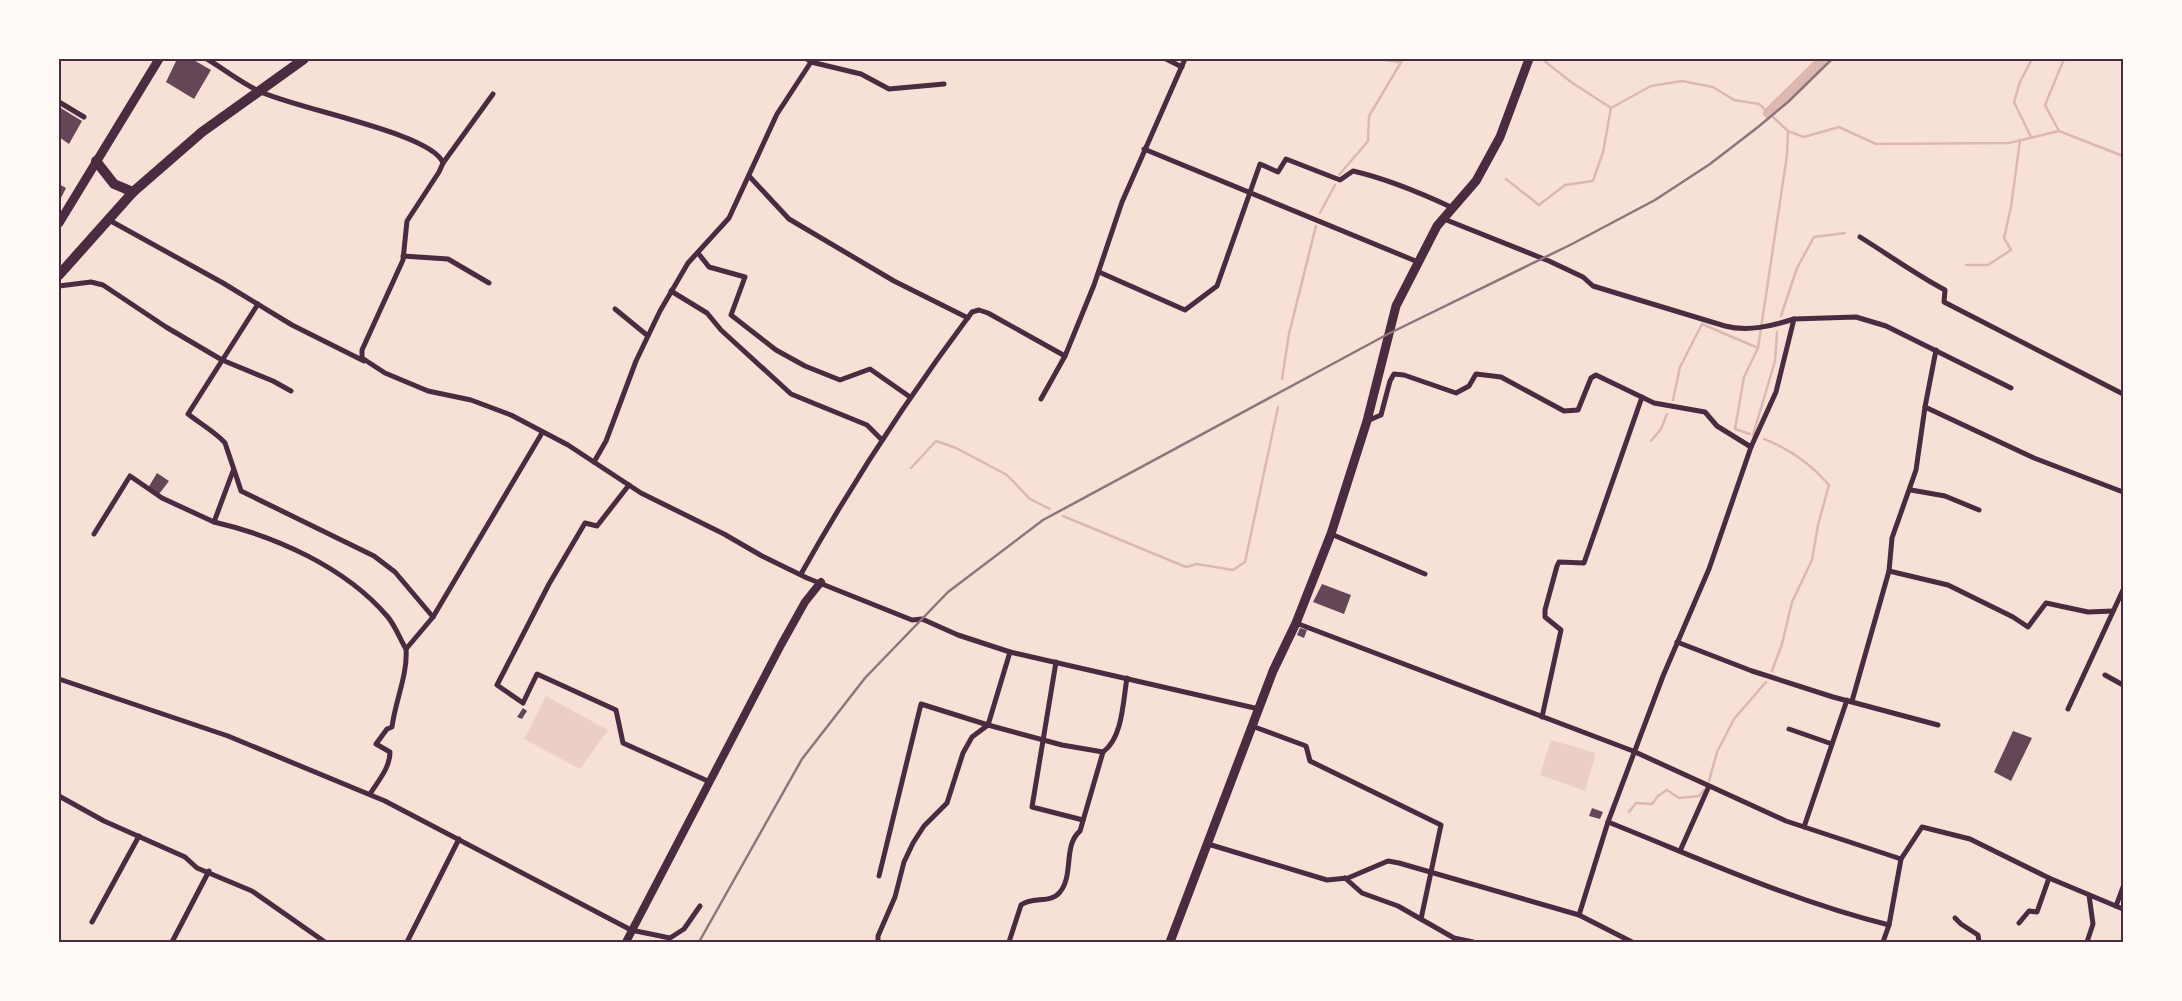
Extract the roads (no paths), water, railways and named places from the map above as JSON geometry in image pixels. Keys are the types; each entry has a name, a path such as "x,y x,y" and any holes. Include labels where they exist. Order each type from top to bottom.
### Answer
{"highway":[{"path":"59,275 133,192 202,132 304,59"},
{"path":"96,161 114,184 133,192"}],"main road":[{"path":"59,223 159,59"},
{"path":"1170,942 1252,726 1331,534 1367,421 1396,306 1438,226 1476,181 1500,137 1529,59"}],"street":[{"path":"207,59 260,92 415,141 441,158 443,163"},
{"path":"1166,59 1182,67"},
{"path":"1041,398 1065,356 1099,272 1122,202 1185,59"},
{"path":"594,462 606,441 625,386 648,336 672,291 683,271 726,224 777,114 809,60 861,74 890,88 944,84"},
{"path":"366,362 362,358 362,350 403,256 408,221 443,163 493,94"},
{"path":"59,102 84,117"},
{"path":"1144,149 1418,262"},
{"path":"1099,272 1185,310 1217,286 1260,164 1278,172 1286,159 1340,180 1353,171 1374,176 1453,208"},
{"path":"749,176 789,219 894,280 968,318"},
{"path":"108,219 292,325 385,373 428,391 471,400 495,408 568,445 629,485 762,556 801,574 912,620 922,619 958,635 1010,652 1259,709"},
{"path":"1444,220 1549,261 1583,277 1593,286 1725,326 1759,328 1794,320 1856,317 1886,326 2011,388"},
{"path":"1860,237 1905,265 1916,275 1945,290 1944,302 2123,394"},
{"path":"698,253 709,267 745,278 731,315 776,350 805,366 840,380 870,370 910,396"},
{"path":"403,256 448,259 490,283"},
{"path":"59,286 91,282 103,285 166,327 222,360 273,381 291,391"},
{"path":"672,291 707,313 720,330 791,394 867,425 882,440"},
{"path":"258,304 188,414 225,444 233,471 239,480 241,491 374,556 395,572 433,617"},
{"path":"615,308 648,336"},
{"path":"801,574 835,513 910,396 972,312 979,310 988,313 1065,356"},
{"path":"1580,915 1608,822 1633,751 1709,569 1751,447 1776,392 1794,320"},
{"path":"1804,827 1832,744 1850,700 1889,572 1892,538 1910,490 1918,461 1925,407 1936,350"},
{"path":"1367,421 1381,415 1390,381 1394,374 1420,380 1456,393 1469,386 1476,374 1501,377 1564,411 1578,410 1591,378 1596,375 1665,406 1705,412 1717,426 1751,447"},
{"path":"1542,717 1561,630 1545,617 1556,566 1560,562 1584,563 1642,397"},
{"path":"1925,407 2034,458 2123,492"},
{"path":"406,649 433,617 542,433"},
{"path":"214,522 233,471"},
{"path":"94,534 130,476 162,498 214,522 283,544 337,571 388,616 406,649 407,662 395,703 392,727 386,729 376,744 390,752 390,757 384,772 370,794"},
{"path":"629,485 597,526 585,523 550,584 497,686 523,703 537,674 616,710 623,743 710,782"},
{"path":"1910,490 1945,496 1979,510"},
{"path":"1331,534 1425,574"},
{"path":"1889,572 1948,585 2013,617 2028,627 2046,602 2088,612 2113,611"},
{"path":"626,942 789,630 805,602 821,582"},
{"path":"2068,709 2123,590"},
{"path":"1296,623 1633,751 1804,827 1901,859"},
{"path":"1677,642 1752,671 1938,724"},
{"path":"878,942 878,936 895,897 904,862 913,843 924,826 948,803 963,752 972,736 988,725 1010,652"},
{"path":"1056,662 1032,807 1083,820"},
{"path":"2105,675 2123,685"},
{"path":"1009,942 1021,905 1032,899 1054,898 1061,892 1066,882 1074,837 1080,831 1103,752 1110,746 1117,728 1127,678"},
{"path":"59,679 228,736 370,794 631,930 670,938 684,929 700,906"},
{"path":"879,876 921,704 1043,740 1094,752 1103,752"},
{"path":"1252,726 1306,746 1310,761 1441,825 1421,919"},
{"path":"1789,729 1832,744"},
{"path":"1680,851 1709,786"},
{"path":"59,796 138,836 185,857 198,868 209,871 266,899 325,942"},
{"path":"1608,822 1797,897 1854,916 1889,925"},
{"path":"1882,942 1889,925 1901,859 1922,827 1970,840 2049,878 2123,909"},
{"path":"92,922 138,836"},
{"path":"407,942 459,839"},
{"path":"1208,844 1328,880 1345,878 1388,860 1580,915 1632,942"},
{"path":"172,942 209,871"},
{"path":"1345,878 1362,893 1398,906 1454,938 1473,942"},
{"path":"2019,923 2029,911 2037,912 2049,878"},
{"path":"2116,906 2123,887"},
{"path":"2089,895 2093,924 2089,942"},
{"path":"1955,918 1978,935 1979,942"}],"waterway":[{"path":"1378,59 1400,62"},
{"path":"1339,175 1368,141 1369,116 1403,59"},
{"path":"1542,59 1571,82 1611,108 1651,86 1682,81 1713,87 1734,100 1759,104 1788,131 1804,137 1839,127 1876,144 2009,143 2059,131 2123,156"},
{"path":"1768,113 1823,59"},
{"path":"2031,137 2014,102 2020,82 2032,59"},
{"path":"2059,131 2045,105 2064,59"},
{"path":"1506,179 1539,205 1565,185 1593,181 1603,152 1611,108"},
{"path":"1750,434 1735,429 1744,377 1758,348 1787,155 1788,131"},
{"path":"1966,265 1988,265 2011,250 2004,238 2011,207 2020,140"},
{"path":"1320,213 1335,185"},
{"path":"1282,379 1289,334 1316,226"},
{"path":"1781,316 1797,268 1814,237 1845,233"},
{"path":"1673,400 1680,367 1702,324 1758,348"},
{"path":"1753,435 1775,361 1777,332"},
{"path":"1063,516 1186,567 1197,564 1233,570 1245,562 1278,407"},
{"path":"1651,441 1661,429 1667,414"},
{"path":"1764,439 1783,447 1800,458 1829,485 1818,525 1812,560 1792,602 1782,644 1772,671"},
{"path":"911,468 936,441 956,448 1007,475 1030,499 1050,509"},
{"path":"1709,781 1717,752 1734,719 1766,682"},
{"path":"1629,812 1636,803 1652,804 1658,796 1667,790 1679,798 1699,796 1704,790"}],"railway":[{"path":"699,942 802,759 865,678 948,592 1043,520 1388,334 1572,244 1655,200 1710,164 1758,127 1788,102 1832,59"}]}
